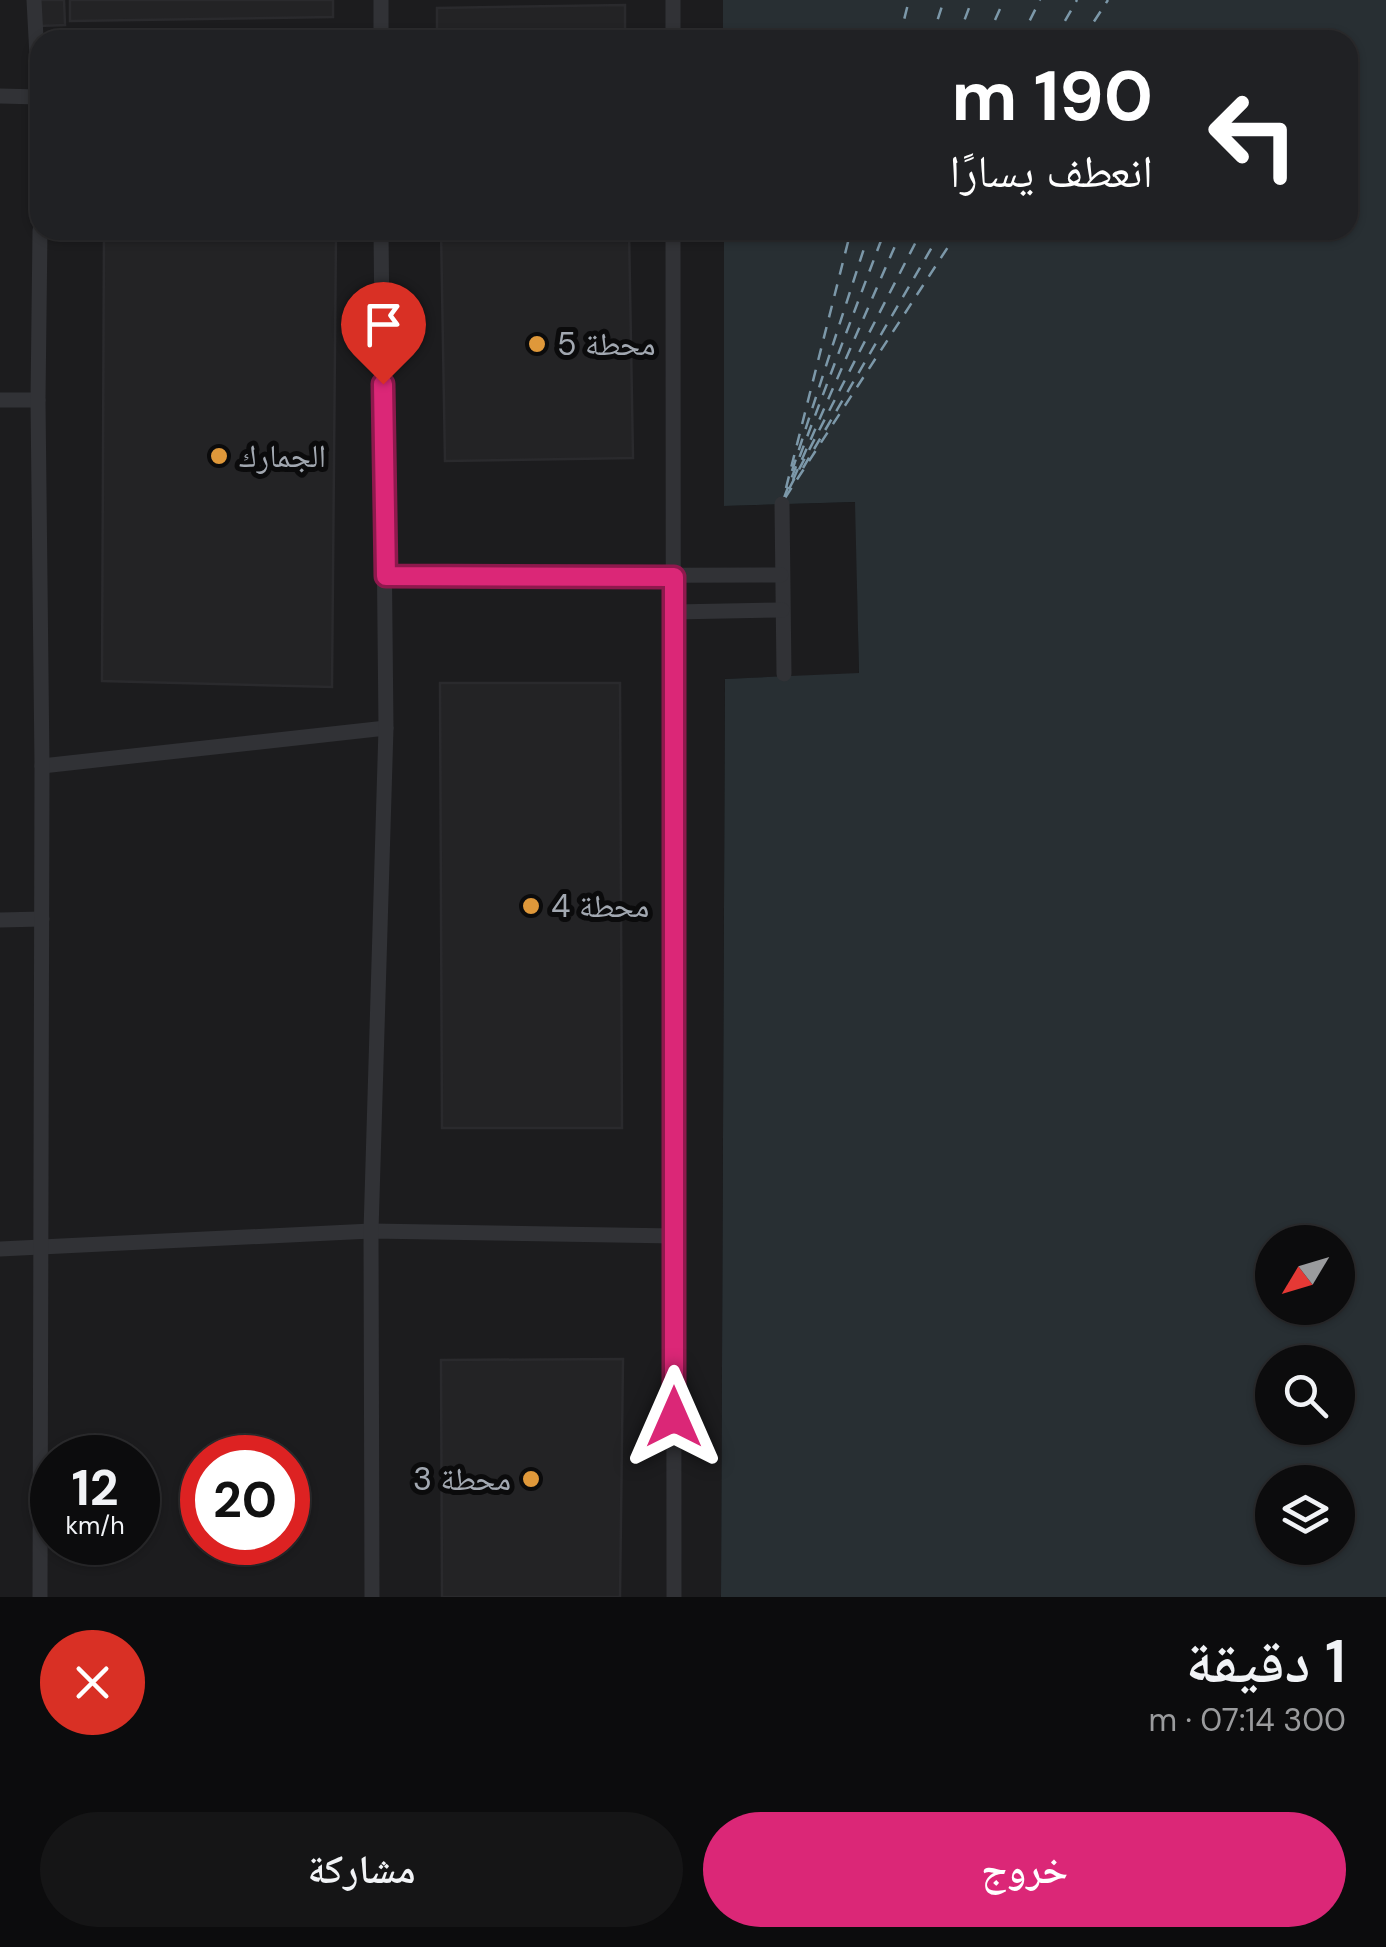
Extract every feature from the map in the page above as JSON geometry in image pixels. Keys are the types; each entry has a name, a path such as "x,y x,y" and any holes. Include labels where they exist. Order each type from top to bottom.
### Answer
{"lane":[{"path":"34,0 36,30"},
{"path":"381,0 381,30"},
{"path":"674,0 674,30"},
{"path":"0,96 30,96"},
{"path":"40,240 40,1597"},
{"path":"372,1597 372,1231 386,728 381,240"},
{"path":"674,240 674,1597"},
{"path":"0,400 38,400"},
{"path":"782,504 784,674"},
{"path":"386,576 781,575"},
{"path":"674,612 782,610"},
{"path":"42,766 386,728"},
{"path":"0,920 42,920"},
{"path":"0,1249 372,1231 675,1236"}],"shaded area":[{"path":"0,0 723,0 723,30 30,30 30,240 724,240 724,506 856,502 859,674 725,679 721,1597 0,1597"},
{"path":"723,0 1386,0 1386,1597 721,1597 725,679 859,673 855,502 724,506 724,240 1358,240 1358,30 723,30"}],"building":[{"path":"40,0 64,0 65,25 40,26"},
{"path":"70,0 333,0 333,17 70,21"},
{"path":"625,5 625,30 437,30 437,8"},
{"name":"الجمارك","path":"104,240 336,240 332,687 102,681"},
{"name":"محطة 5","path":"441,240 629,240 633,458 445,461"},
{"name":"محطة 4","path":"440,683 620,683 622,1128 442,1128"},
{"name":"محطة 3","path":"623,1359 620,1597 442,1597 441,1360"}],"ferry route":[{"path":"902,30 909,0"},
{"path":"934,30 944,0"},
{"path":"961,30 972,0"},
{"path":"990,30 1004,0"},
{"path":"1025,30 1040,0"},
{"path":"1060,30 1077,0"},
{"path":"1088,30 1108,0"},
{"path":"786,488 848,240"},
{"path":"792,471 867,240"},
{"path":"784,498 881,240"},
{"path":"793,480 898,240"},
{"path":"789,489 917,240"},
{"path":"803,468 936,240"},
{"path":"785,498 953,240"}],"place":[{"name":"محطة 5","path":"537,344"},
{"name":"الجمارك","path":"219,456"},
{"name":"محطة 4","path":"531,906"},
{"name":"محطة 3","path":"531,1479"}],"route":[{"path":"383,384 386,576 674,577 674,1417"}]}
